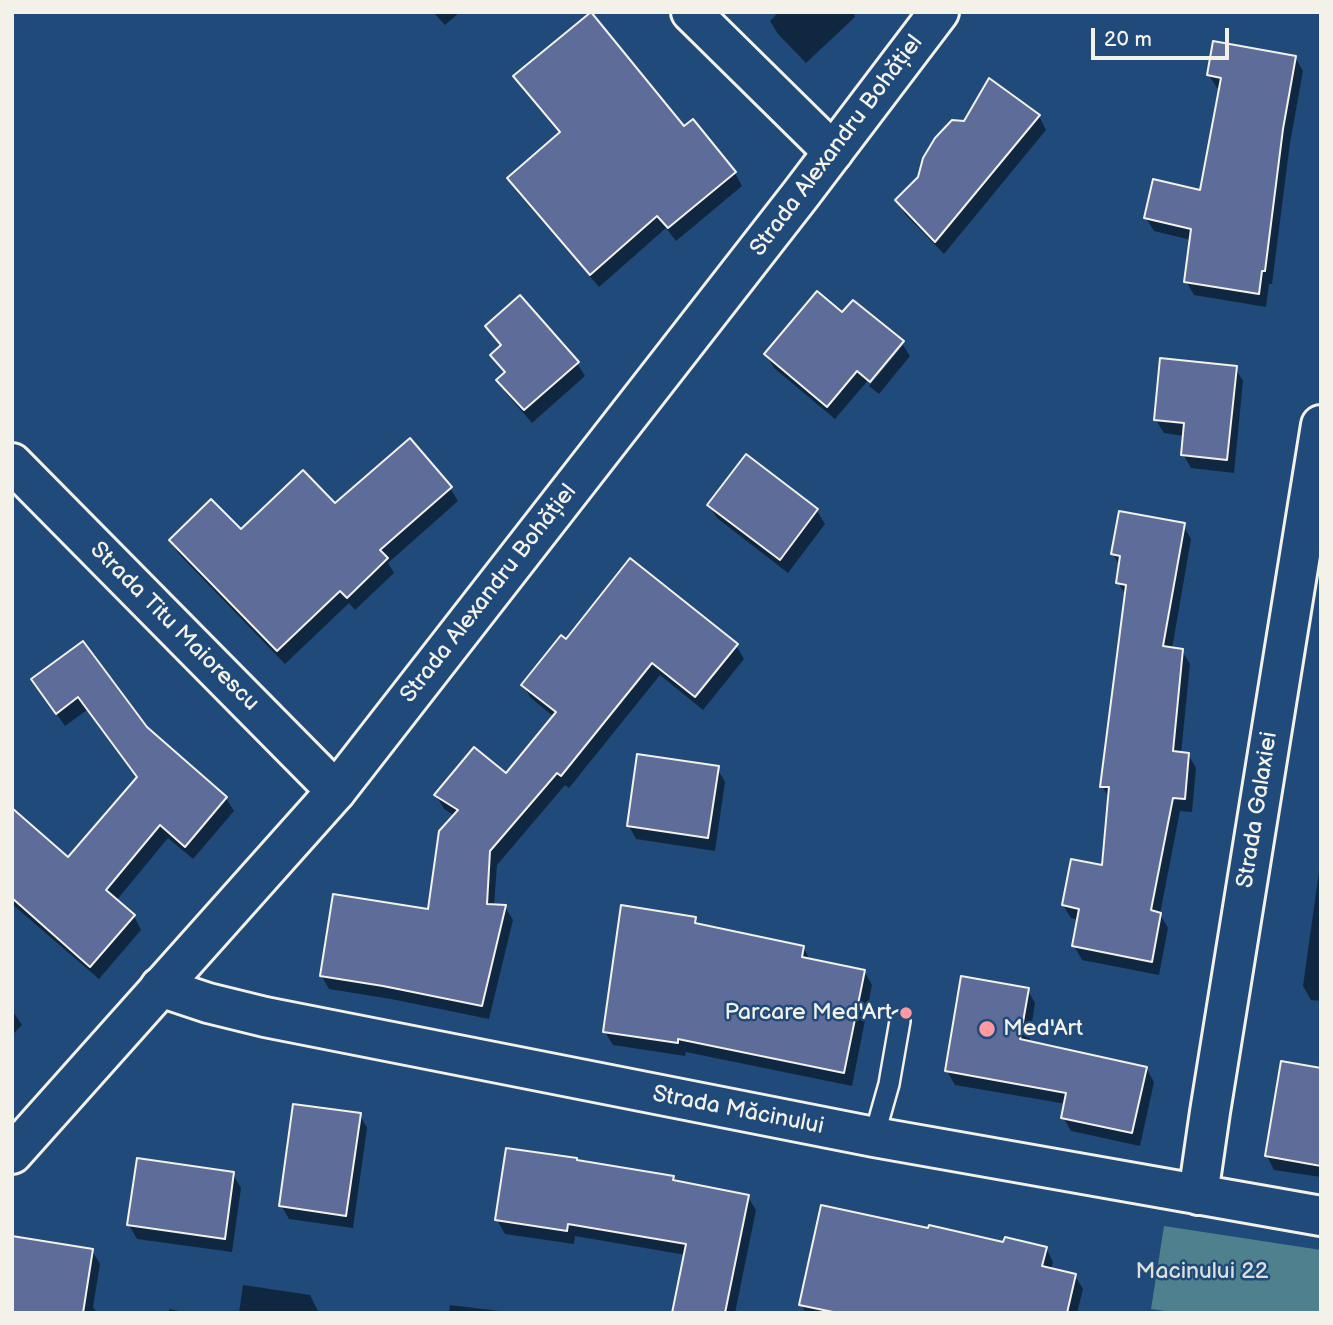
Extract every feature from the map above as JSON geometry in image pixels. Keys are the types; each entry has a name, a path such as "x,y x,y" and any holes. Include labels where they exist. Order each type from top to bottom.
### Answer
{"street":[{"path":"691,12 833,152"},
{"name":"Strada Alexandru Bohățiel","path":"12,1154 336,791 939,12"},
{"name":"Strada Galaxiei","path":"1198,1195 1321,425"},
{"name":"Strada Titu Maiorescu","path":"12,463 336,791"},
{"name":"Strada Măcinului","path":"160,987 208,1003 265,1017 874,1137 1321,1216"}],"lane":[{"path":"874,1137 890,1084 900,1021"}],"green space":[{"name":"Macinului 22","path":"1164,1226 1321,1250 1321,1313 1179,1313 1151,1309"}],"building":[{"path":"591,12 684,126 693,119 736,172 668,228 657,216 590,275 507,178 560,132 513,76"},
{"path":"1213,41 1296,56 1283,129 1265,271 1262,271 1259,294 1184,282 1191,229 1144,218 1153,179 1200,190 1221,78 1207,75"},
{"path":"989,78 1040,115 935,242 895,200 918,177 923,158 935,138 952,120 964,121"},
{"path":"817,291 842,312 853,300 904,341 870,382 857,371 827,407 764,354"},
{"path":"520,295 579,362 524,410 496,380 505,372 490,355 501,345 485,326"},
{"path":"1160,358 1237,366 1227,460 1181,455 1184,423 1154,420"},
{"path":"410,438 452,487 380,550 388,558 347,598 340,591 277,651 169,540 211,499 241,529 303,470 335,503"},
{"path":"746,454 818,509 780,560 707,505"},
{"path":"1119,511 1185,523 1163,646 1183,649 1173,751 1189,753 1185,799 1173,798 1151,910 1161,913 1152,962 1072,946 1079,909 1062,905 1071,859 1102,865 1109,787 1100,787 1126,585 1116,583 1120,556 1111,554"},
{"path":"630,558 738,644 695,697 652,663 561,776 557,773 490,851 487,904 506,905 482,1006 320,976 333,894 428,909 439,831 458,810 434,795 474,747 506,773 556,712 521,685 561,635 566,639"},
{"path":"83,641 147,727 227,797 185,847 160,825 106,890 135,915 90,967 12,898 12,808 68,857 137,777 78,697 56,714 31,679"},
{"path":"637,754 719,766 708,838 627,826"},
{"path":"621,905 696,917 695,923 804,946 802,957 865,970 844,1073 678,1039 678,1043 603,1032"},
{"path":"961,976 1029,988 1020,1039 1147,1067 1132,1133 1061,1118 1066,1093 945,1071"},
{"path":"1281,1061 1321,1068 1321,1166 1265,1156"},
{"path":"293,1104 361,1113 346,1216 279,1206"},
{"path":"506,1148 674,1176 673,1180 749,1195 725,1313 672,1313 686,1244 568,1224 567,1231 495,1220"},
{"path":"137,1158 234,1172 225,1239 127,1225"},
{"path":"821,1205 1003,1242 1005,1237 1047,1247 1042,1266 1076,1274 1067,1313 838,1313 799,1305"},
{"path":"12,1236 93,1249 83,1313 12,1313"}],"place":[{"name":"Parcare Med'Art","path":"906,1013"},
{"name":"Med'Art","path":"987,1029"}]}
